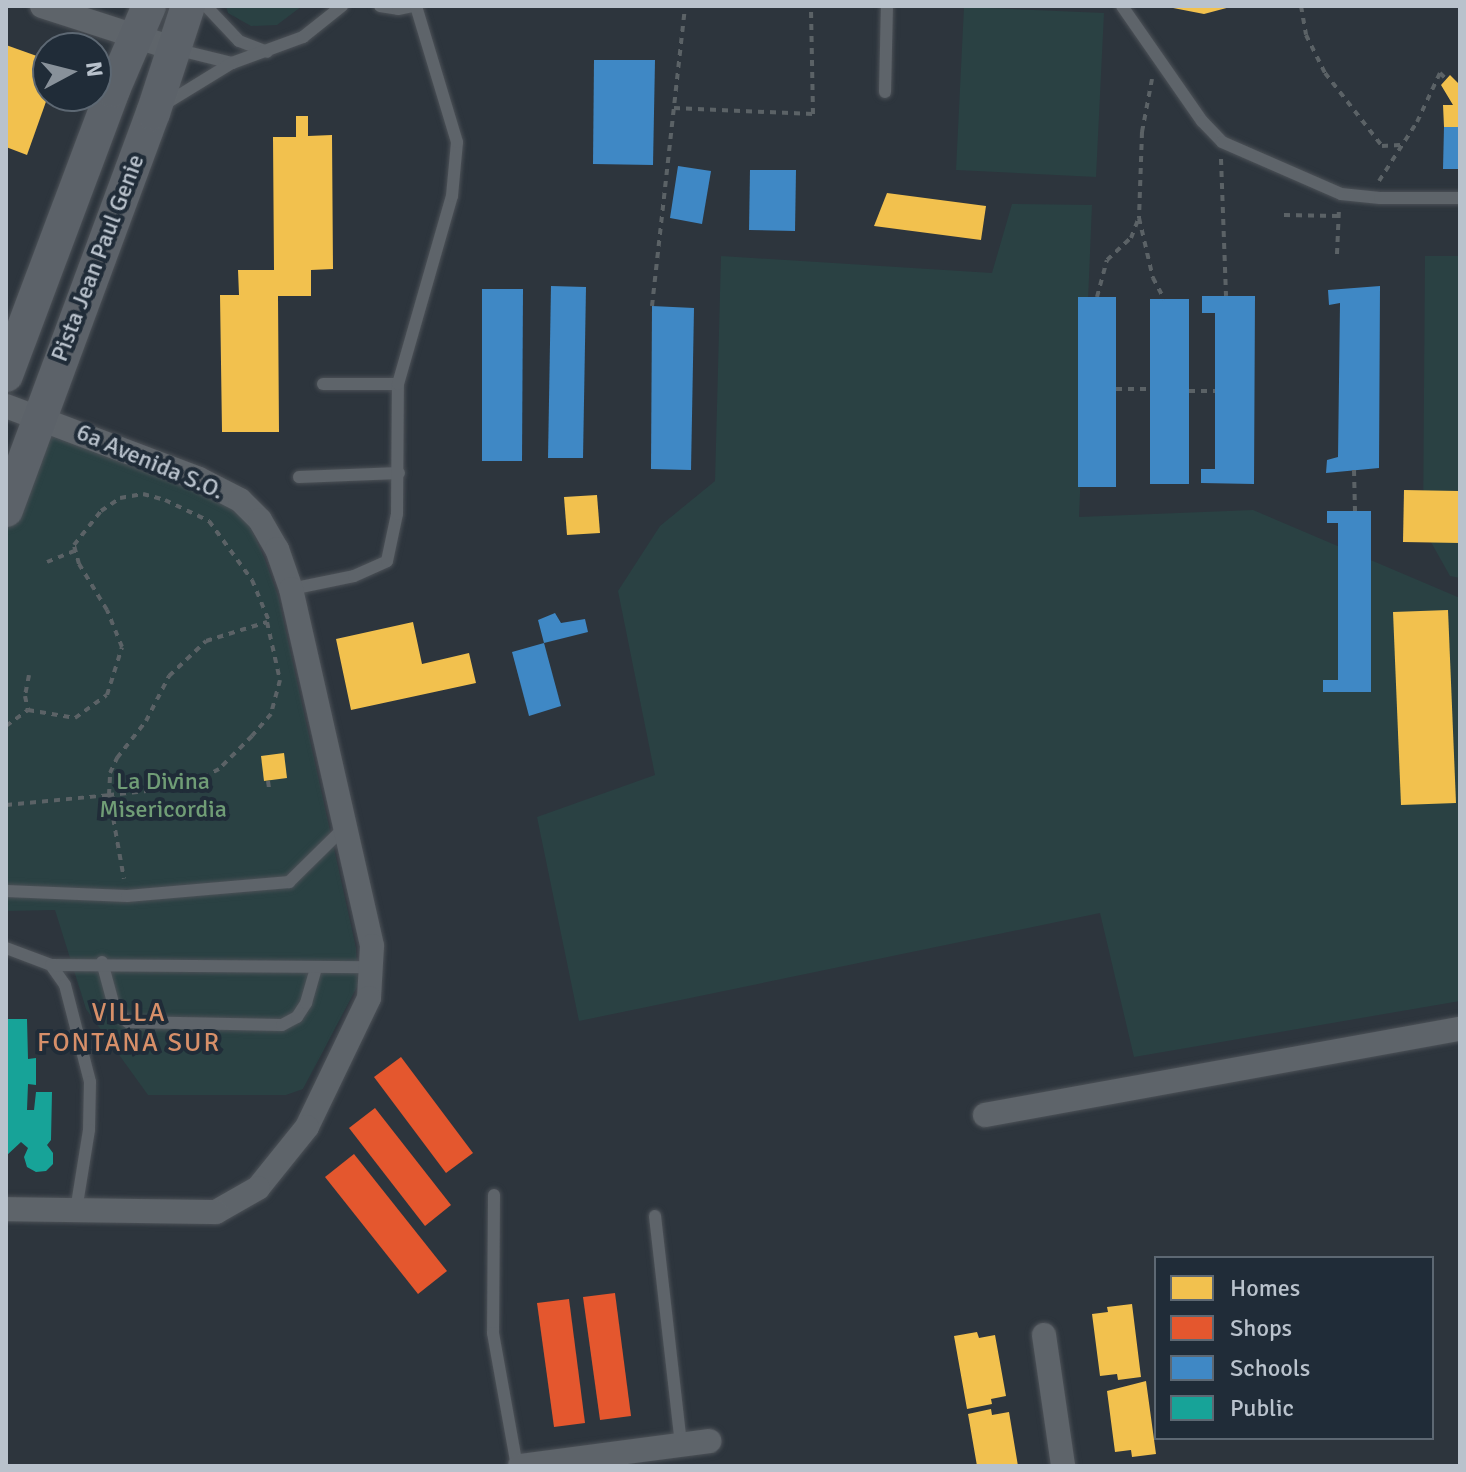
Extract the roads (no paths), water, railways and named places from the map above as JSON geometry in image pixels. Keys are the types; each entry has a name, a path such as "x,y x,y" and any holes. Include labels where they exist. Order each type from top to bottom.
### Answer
{"main road":[{"name":"Pista Jean Paul Genie","path":"6,375 113,90 125,35 149,6"},
{"name":"Pista Jean Paul Genie","path":"6,510 153,113 188,6"}],"street":[{"path":"42,6 175,49"},
{"path":"103,6 125,35"},
{"name":"6a Avenida S.O.","path":"6,406 199,479 240,500 260,520 277,549 291,589 372,946 369,998 307,1127 258,1188 216,1212 6,1209"},
{"path":"985,1115 1460,1029"},
{"path":"1044,1335 1063,1466"},
{"path":"518,1466 709,1441"}],"lane":[{"path":"206,6 239,41 267,52"},
{"path":"153,113 232,63 303,37 342,6"},
{"path":"291,589 354,576 387,561 397,514 398,384 452,196 457,142 415,6 398,9 380,6"},
{"path":"885,92 887,6"},
{"path":"1122,6 1202,121 1222,142 1341,194 1380,198 1460,198"},
{"path":"175,49 232,63"},
{"path":"323,384 398,384"},
{"path":"299,477 399,473"},
{"path":"6,891 127,896 289,882 347,825"},
{"path":"6,948 51,965 102,962 316,969 371,967"},
{"path":"102,962 115,1010 128,1022 282,1025 297,1017 306,1003 316,969"},
{"path":"51,965 65,985 90,1082 89,1130 76,1210"},
{"path":"494,1195 493,1333 518,1466"},
{"path":"655,1216 681,1445"}],"district":[{"name":"VILLA FONTANA SUR","path":"129,1029"}],"park label":[{"name":"La Divina Misericordia","path":"163,796"}]}
